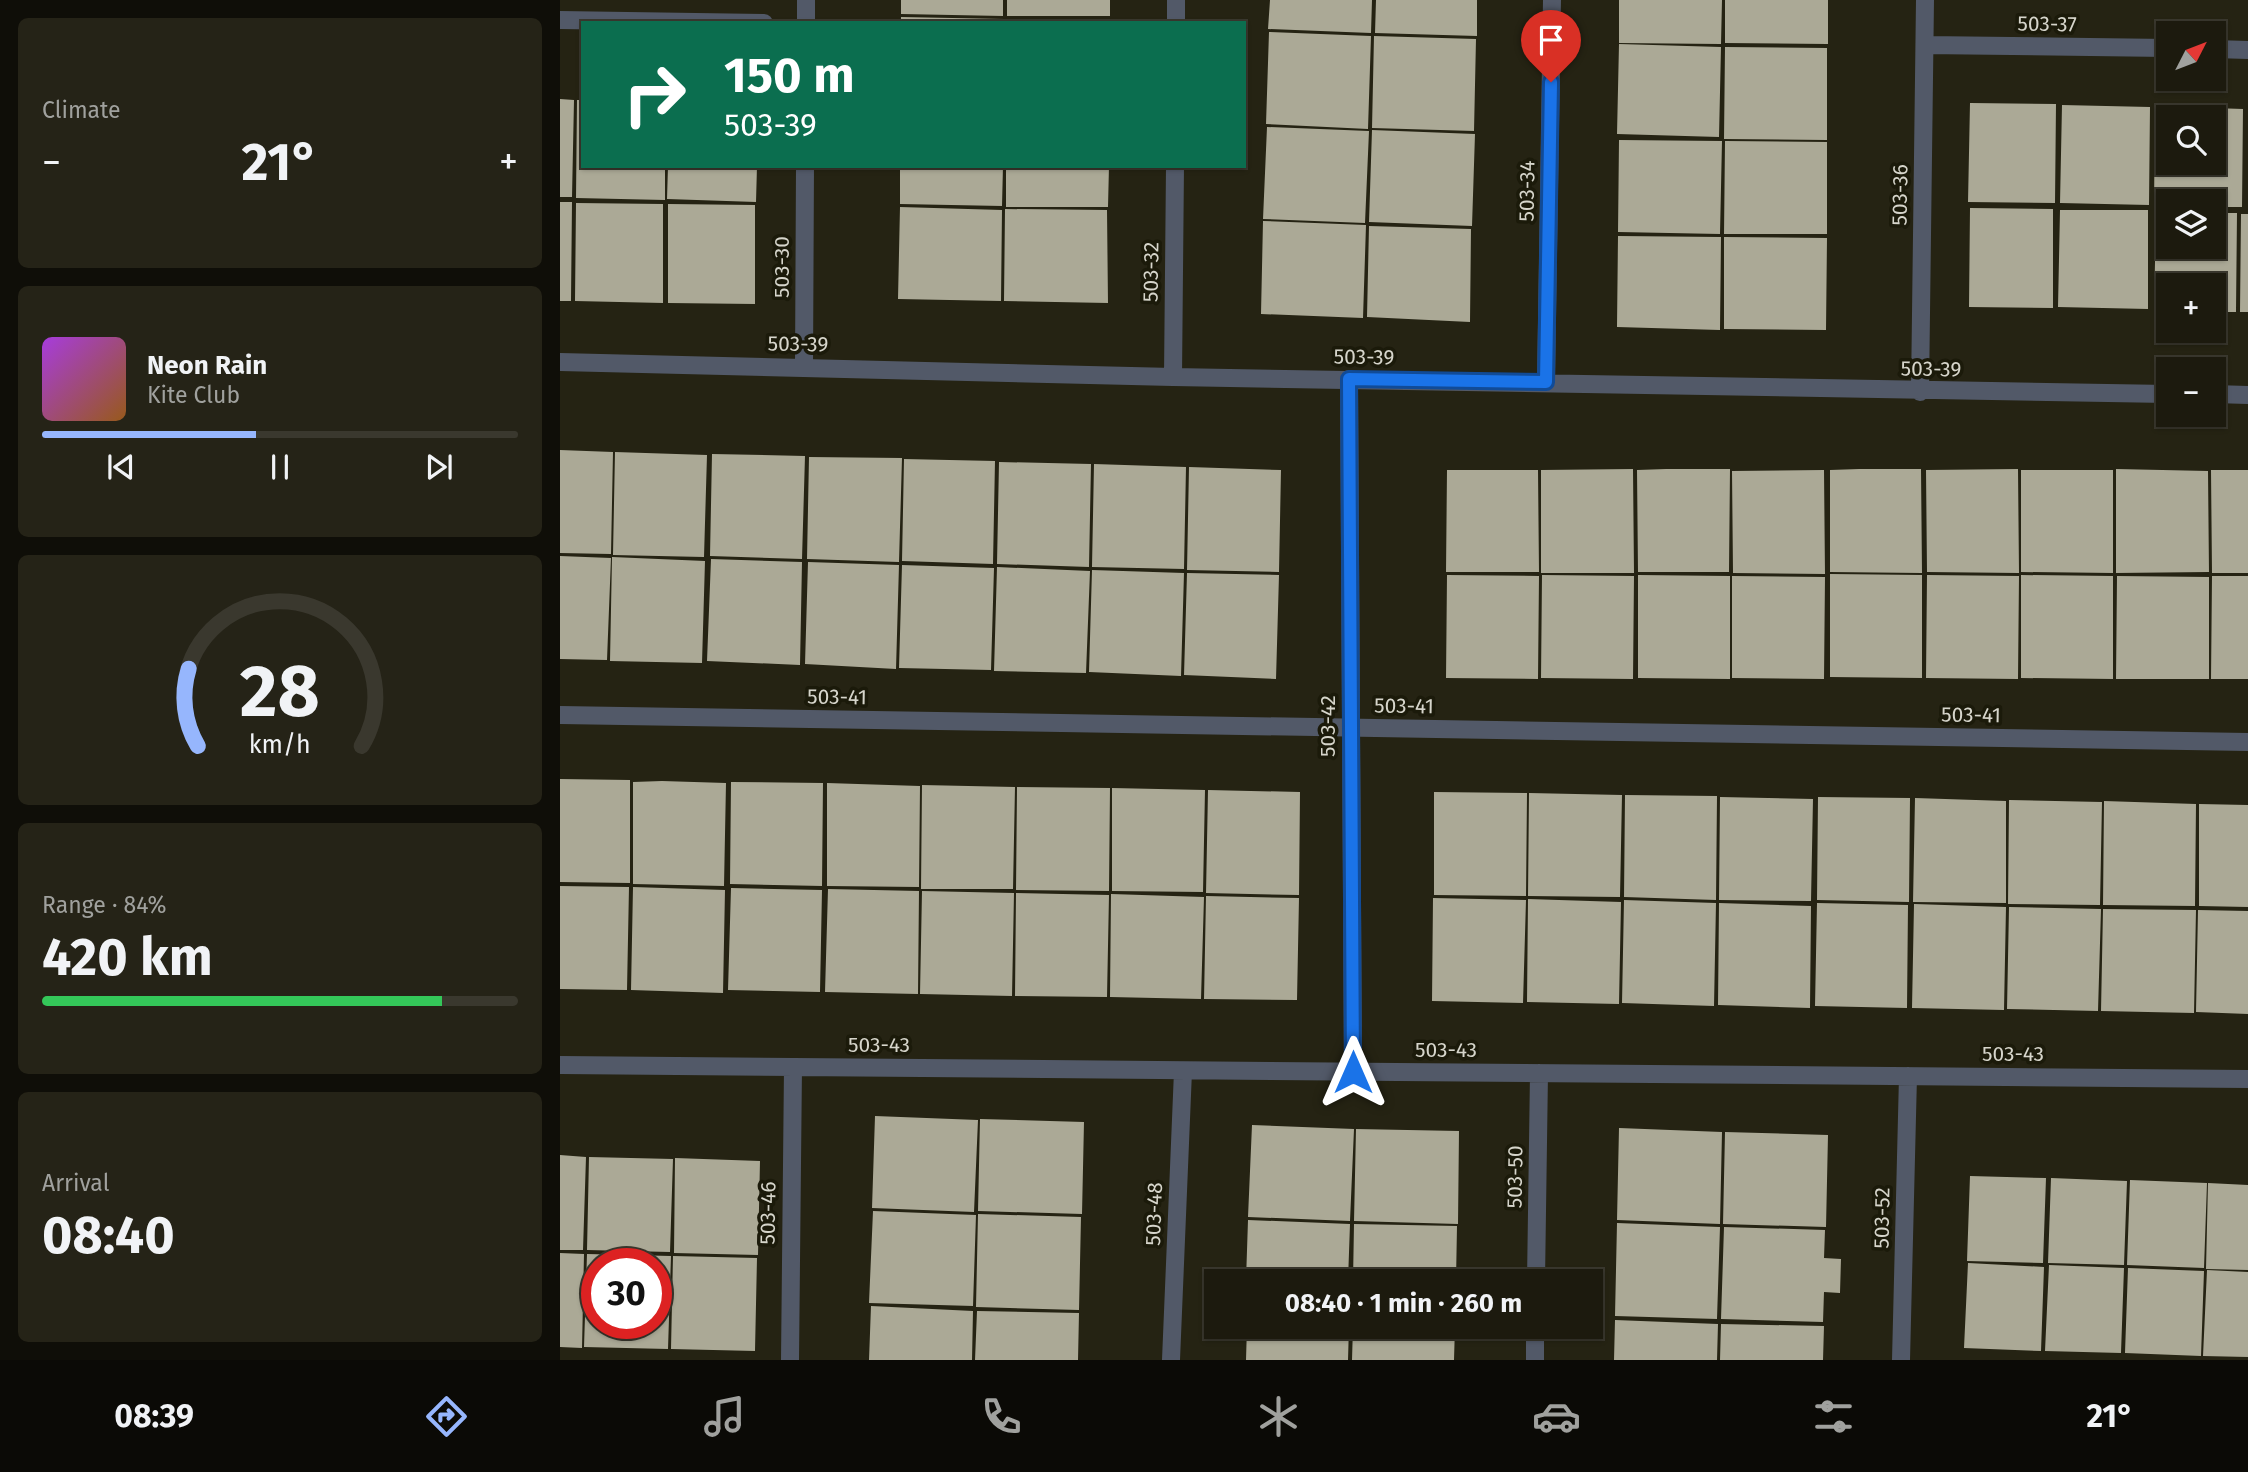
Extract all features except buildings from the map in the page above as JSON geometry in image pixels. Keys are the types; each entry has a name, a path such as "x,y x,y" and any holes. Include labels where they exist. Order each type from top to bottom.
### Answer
{"street":[{"path":"806,0 806,21"},
{"path":"1176,0 1176,21"},
{"name":"503-34","path":"1546,382 1552,0"},
{"name":"503-36","path":"1920,391 1925,0"},
{"path":"560,20 628,21"},
{"name":"503-37","path":"1925,45 2156,48"},
{"path":"2226,49 2248,50"},
{"name":"503-30","path":"804,367 805,168"},
{"name":"503-32","path":"1173,377 1175,168"},
{"name":"503-39","path":"560,362 1173,377 2156,394"},
{"name":"503-42","path":"1349,379 1353,1072"},
{"path":"2226,394 2248,395"},
{"name":"503-41","path":"560,715 2248,742"},
{"name":"503-43","path":"560,1065 2248,1079"},
{"name":"503-46","path":"790,1360 793,1067"},
{"name":"503-48","path":"1171,1360 1184,1070"},
{"name":"503-50","path":"1536,1269 1539,1073"},
{"name":"503-52","path":"1901,1360 1908,1076"},
{"path":"1535,1339 1535,1360"}],"route":[{"path":"1353,1072 1349,379 1546,382 1551,82"}]}
